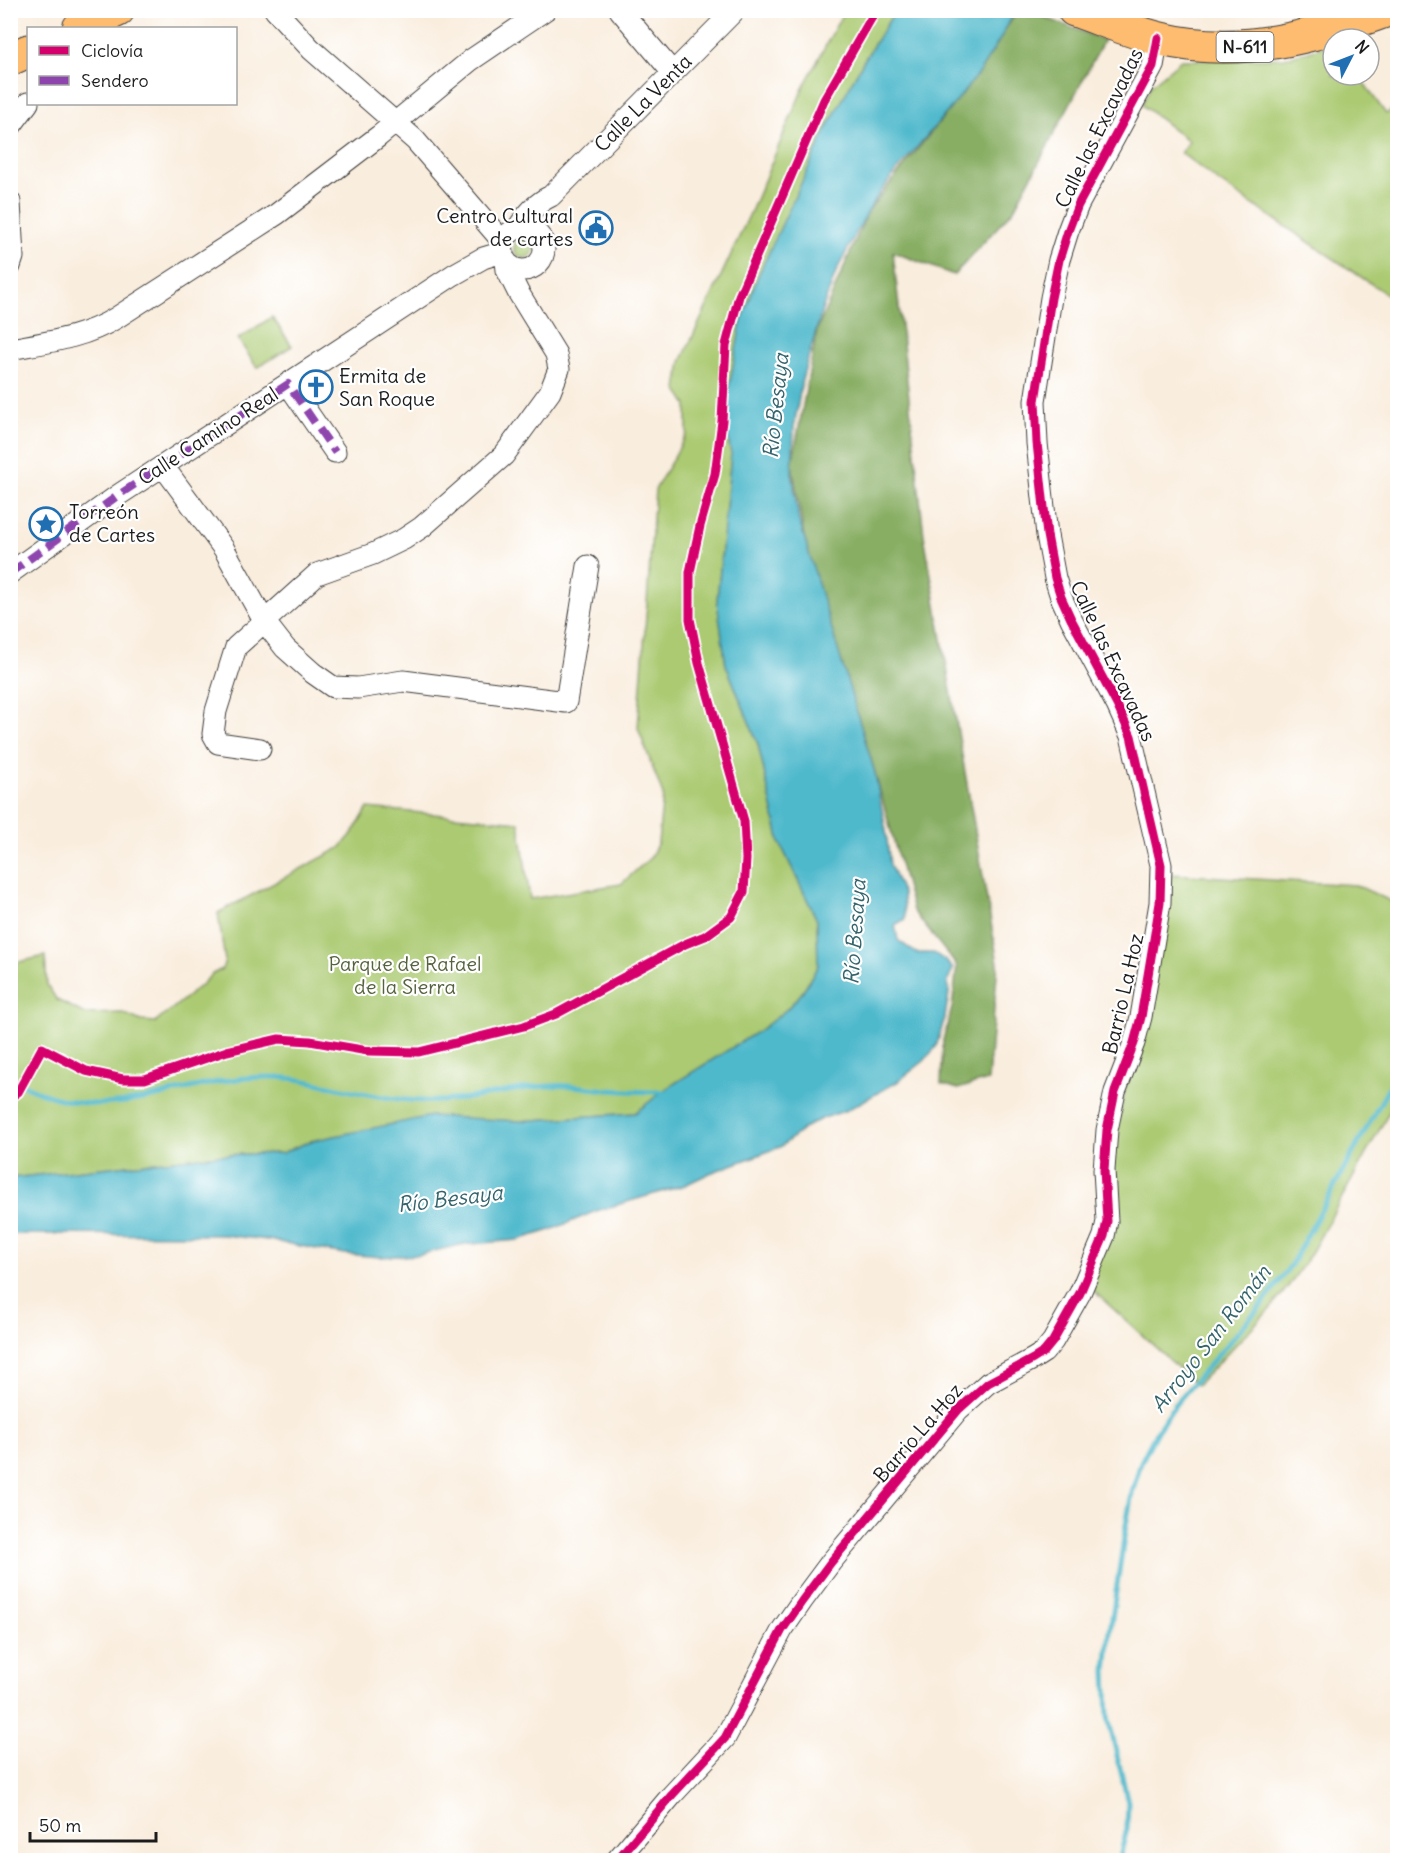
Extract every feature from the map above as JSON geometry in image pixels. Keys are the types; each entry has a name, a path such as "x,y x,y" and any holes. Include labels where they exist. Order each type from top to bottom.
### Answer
{"highway":[{"path":"81,27 118,10"},
{"name":"N-611","path":"1103,16 1158,38 1206,47 1227,48 1270,44 1318,34 1388,10"},
{"path":"10,59 27,51"}],"street":[{"path":"260,749 218,742 213,734 216,711 236,647 317,574 373,554 404,539 480,477 511,446 550,392 559,366 549,341 518,292 511,251 415,140 311,49 275,10"},
{"path":"10,349 74,336 105,325 277,214 379,136 465,64 545,10"},
{"path":"620,10 673,73"},
{"name":"Calle La Venta","path":"551,196 539,235 544,244 543,256 537,265 511,251 534,207 551,196 735,10"},
{"name":"Calle las Excavadas","path":"1143,784 1125,720 1071,619 1055,578 1046,524 1035,401 1051,298 1068,231 1078,205 1142,90 1153,66 1158,38"},
{"path":"10,127 27,104"},
{"path":"10,202 13,257 10,266"},
{"path":"511,251 532,229 539,235"},
{"name":"Calle Camino Real","path":"10,573 120,494 477,261 511,251"},
{"path":"288,384 335,452"},
{"path":"163,466 224,549 264,621 285,648 333,687 358,688 403,681 566,702 588,566"},
{"name":"Barrio La Hoz","path":"617,1860 672,1795 725,1738 782,1630 831,1562 958,1410 988,1383 1044,1352 1062,1329 1080,1293 1104,1236 1107,1221 1104,1170 1107,1130 1114,1092 1134,1043 1141,1017 1160,903 1161,866 1143,784"}],"green space":[{"name":"Parque de Rafael de la Sierra","path":"844,11 895,11 863,62 827,128 758,276 741,323 727,398 726,427 731,454 717,601 726,665 758,744 780,843 817,920 818,966 801,994 787,1009 762,1029 667,1088 635,1113 519,1121 480,1120 351,1133 311,1141 282,1153 220,1155 11,1178 10,964 45,956 47,985 57,1000 85,1014 123,1013 141,1021 156,1022 212,974 222,969 225,961 218,913 340,848 352,834 368,808 519,822 530,899 621,884 651,857 658,842 663,795 638,728 655,490 687,434 687,405 677,389 681,362 753,207 803,88"},
{"path":"1018,11 1028,11 1104,40 1014,209 954,275 893,252 924,535 998,963 988,1080 958,1089 941,1084 943,1040 952,1008 957,966 913,911 875,773 806,548 792,464 817,330 868,211 949,110"},
{"path":"1321,47 1321,87 1367,87 1386,114 1397,106 1397,301 1219,182 1181,153 1189,141 1142,105 1151,85 1181,60 1284,58"},
{"path":"524,238 531,241 534,248 531,255 524,258 517,255 514,248 517,241"},
{"path":"272,317 292,346 257,368 238,339"},
{"path":"1169,874 1356,885 1397,904 1397,1098 1310,1255 1271,1308 1197,1385 1088,1286 1109,1168"}],"water":[{"name":"Río Besaya","path":"895,11 1015,11 980,71 874,201 837,270 822,310 802,380 794,427 792,473 799,520 875,773 890,865 903,894 905,919 895,925 898,940 916,953 934,953 953,969 948,981 949,993 945,1017 936,1047 924,1061 897,1082 847,1110 806,1127 780,1147 710,1173 685,1185 596,1211 551,1230 518,1240 459,1245 418,1255 380,1257 344,1254 268,1240 223,1235 11,1234 11,1178 220,1155 282,1153 311,1141 431,1116 519,1121 635,1113 667,1088 762,1029 787,1009 801,994 818,966 817,920 780,843 758,744 726,665 717,601 731,454 726,427 727,398 741,323 758,276 827,128 863,62"}],"waterway":[{"name":"Arroyo San Román","path":"1119,1860 1127,1829 1128,1802 1108,1717 1106,1671 1126,1525 1141,1462 1157,1431 1177,1402 1264,1302 1291,1265 1398,1071"},
{"path":"10,1077 45,1094 78,1103 110,1104 140,1100 236,1079 271,1077 423,1101 455,1100 518,1089 556,1086 662,1092 667,1097"}],"marked path":[{"path":"10,573 120,494 288,384 335,452"}],"cycle path":[{"path":"10,1098 18,1092 42,1048 86,1071 123,1079 145,1079 227,1051 279,1039 310,1041 368,1051 419,1052 524,1026 556,1014 685,944 705,936 731,917 744,892 746,859 744,821 699,663 690,619 690,572 715,474 722,421 726,345 739,296 824,100 876,10"},
{"path":"617,1860 672,1795 725,1738 782,1630 802,1601 831,1562 958,1410 988,1383 1044,1352 1053,1341 1080,1293 1104,1236 1107,1221 1104,1170 1107,1130 1115,1092 1134,1043 1141,1017 1160,903 1161,865 1131,736 1071,619 1055,578 1047,535 1035,401 1051,298 1068,231 1078,205 1153,66 1158,38"}],"place":[{"name":"Centro Cultural de cartes","path":"596,228"},
{"name":"Ermita de San Roque","path":"316,387"},
{"name":"Torreón de Cartes","path":"46,524"}]}
